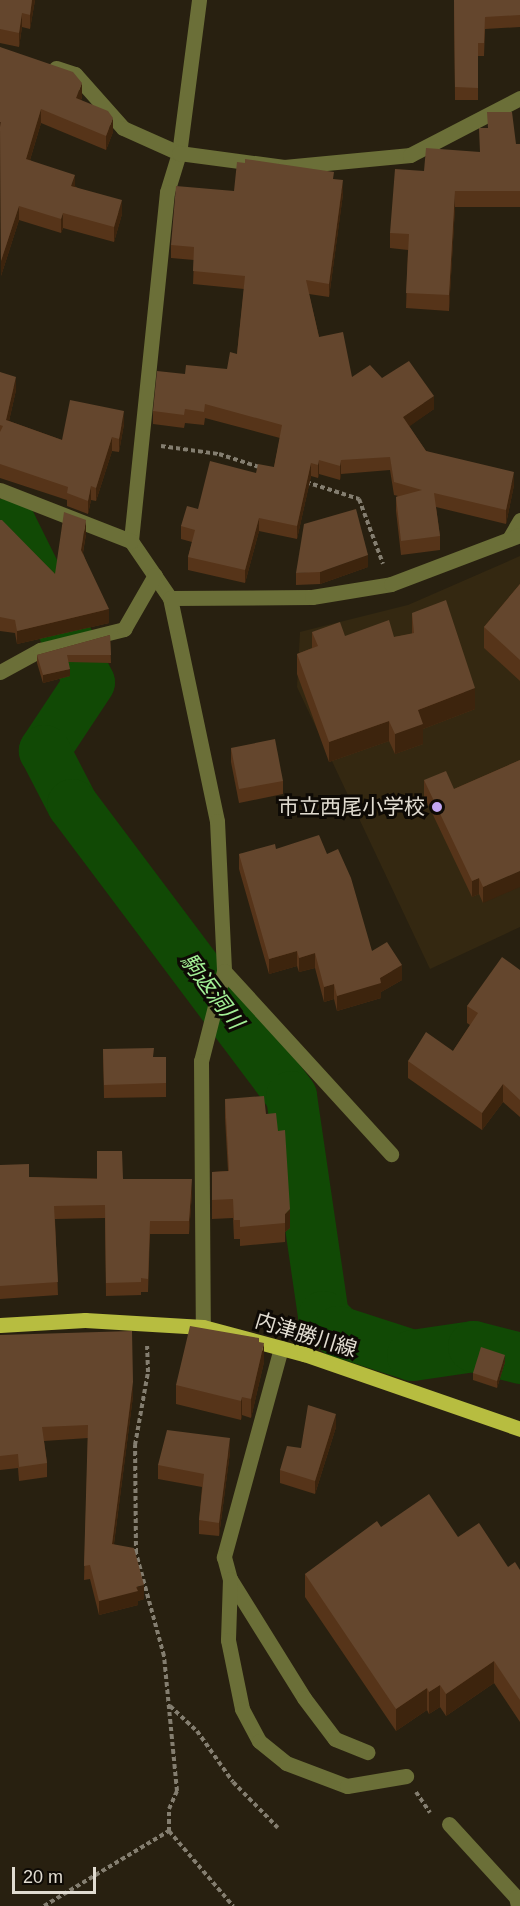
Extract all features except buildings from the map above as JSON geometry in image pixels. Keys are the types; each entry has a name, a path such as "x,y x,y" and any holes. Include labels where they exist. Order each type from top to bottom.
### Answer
{"main road":[{"name":"内津勝川線","path":"0,1325 85,1320 203,1328 281,1348 520,1429"}],"street":[{"path":"131,541 167,192 179,153 195,3"},
{"path":"43,64 75,74 123,128 179,153 284,167 410,155 520,98"},
{"path":"0,490 131,541 170,598 217,821 224,971 201,1061 203,1328"},
{"path":"170,598 312,597 391,584 514,537 520,520"},
{"path":"0,672 40,650 124,629 154,575"},
{"path":"224,971 391,1154"},
{"path":"281,1348 224,1557 230,1579 304,1698 335,1739 368,1752"},
{"path":"230,1579 228,1640 242,1709 259,1741 286,1763 347,1786 406,1776"},
{"path":"449,1824 516,1897 518,1906"}],"path":[{"path":"141,443 219,454 273,471"},
{"path":"294,478 359,499 391,584"},
{"path":"147,1324 148,1372 135,1445 136,1553 164,1656 177,1791 169,1809 169,1831 233,1906"},
{"path":"169,1705 196,1731 232,1782 279,1828"},
{"path":"406,1776 436,1823 449,1824"},
{"path":"44,1906 169,1831"}],"shaded area":[{"name":"市立西尾小学校","path":"520,556 520,927 430,969 297,687 300,632 408,605"}],"waterway":[{"name":"駒返洞川","path":"0,524 11,525 89,682 44,750 72,804 291,1096 323,1316 338,1331 412,1355 473,1346 520,1358"}],"place":[{"name":"市立西尾小学校","path":"437,807"}]}
